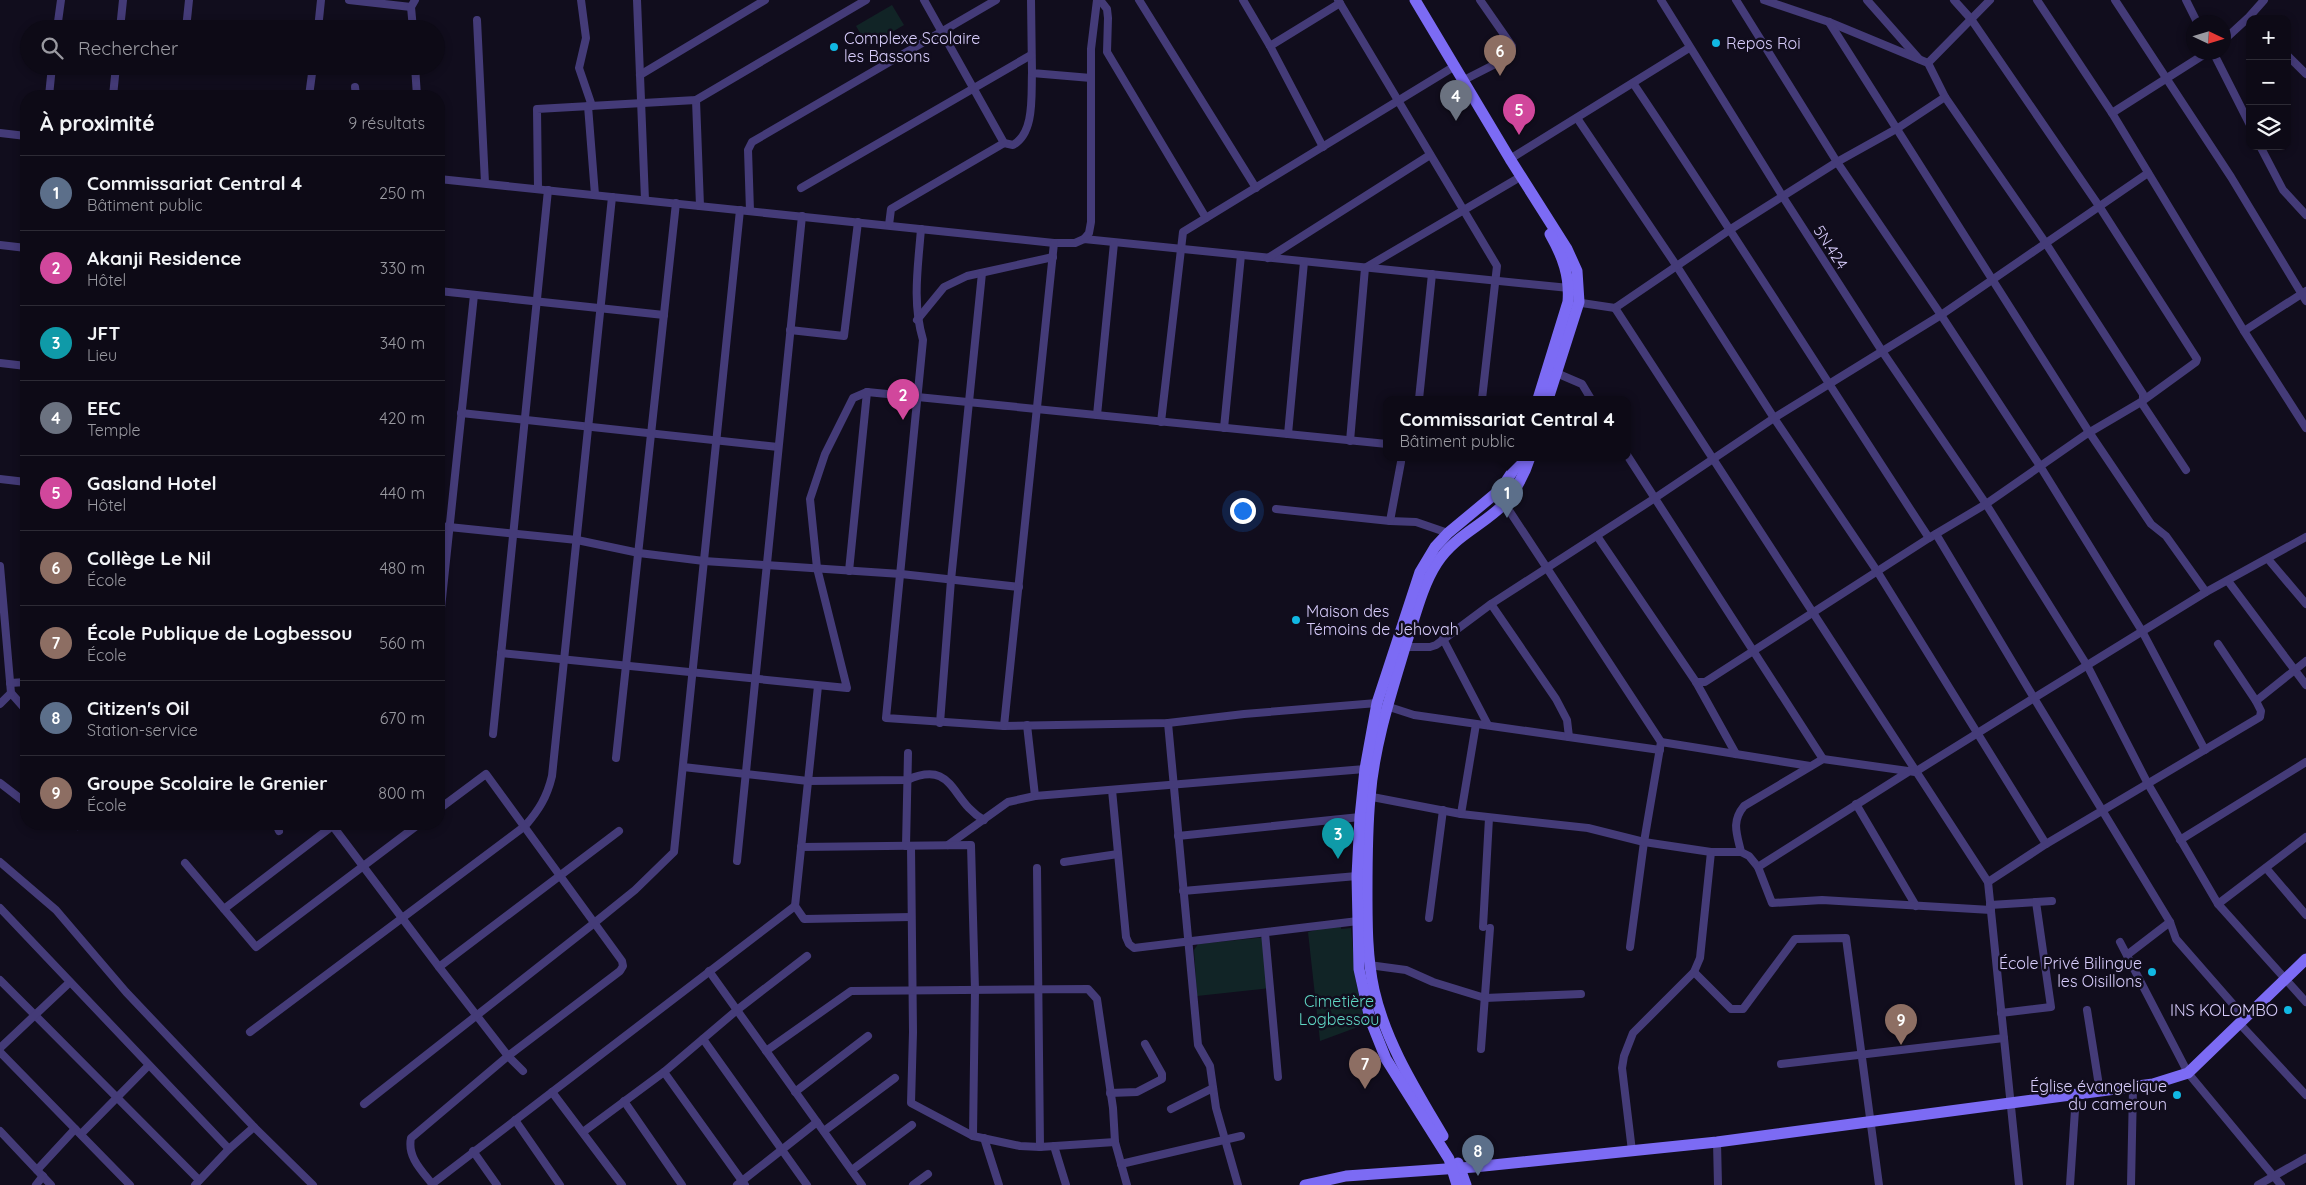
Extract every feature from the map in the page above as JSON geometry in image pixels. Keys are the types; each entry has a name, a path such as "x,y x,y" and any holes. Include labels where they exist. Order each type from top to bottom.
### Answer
{"main road":[{"path":"1408,0 1452,68 1464,80 1510,159 1570,254 1577,271 1573,302 1551,371 1539,396"},
{"path":"1416,0 1515,180 1563,260 1573,302"},
{"path":"1548,396 1551,371"},
{"path":"1466,1185 1397,1055 1382,1015 1370,965 1366,769 1382,704 1420,572 1436,547 1448,533 1497,492 1509,478 1519,461"},
{"path":"1457,1185 1457,1168 1397,1078 1377,1040 1370,1019 1359,969 1357,876 1360,818 1380,737 1382,704 1438,562 1458,539 1504,504 1518,484 1521,461"},
{"path":"1305,1185 1341,1177 1457,1168 1717,1142 2133,1088 2188,1073 2306,959"}],"street":[{"path":"58,20 61,0"},
{"path":"121,20 123,0"},
{"path":"187,20 188,0"},
{"path":"319,20 321,0"},
{"path":"349,0 413,3 413,20"},
{"path":"581,0 586,38 579,68 590,106 595,195"},
{"path":"637,0 645,200"},
{"path":"640,75 765,0"},
{"path":"538,189 537,109 696,100 866,0"},
{"path":"924,0 1004,143"},
{"path":"750,211 748,150 752,142 996,0"},
{"path":"889,225 891,209 1004,143 1013,145 1020,142 1029,122 1032,73 1031,0"},
{"path":"445,180 1054,243 1075,243 1084,239 1089,232 1091,222 1092,49 1099,0"},
{"path":"1099,0 1107,9 1107,52 1206,218"},
{"path":"1139,0 1256,188"},
{"path":"1243,0 1270,46 1323,147"},
{"path":"1464,80 1511,56 1513,53 1512,46 1480,0"},
{"name":"5N.424","path":"1661,0 1783,198 1882,351 1986,504 2088,667 2148,784 2218,904 2306,1002"},
{"path":"1736,0 1837,162 1941,315 2040,466 2142,631 2205,750"},
{"path":"1764,0 1829,22 1924,62"},
{"path":"1867,0 1924,62 1945,97 2045,242 2143,394 2142,400 2186,470"},
{"path":"1696,682 1705,682 1754,652 1811,612 1986,504 2089,432 2142,400 2196,362 2197,359 2099,206 1971,19 1954,0"},
{"path":"1924,62 1990,0"},
{"path":"2037,0 2112,113 2244,331 2306,428"},
{"path":"2115,0 2231,177 2304,295 2244,331"},
{"path":"2186,0 2194,15"},
{"path":"2252,15 2264,0"},
{"path":"1270,46 1339,1 1497,266 1482,396"},
{"path":"477,20 485,183"},
{"path":"2231,34 2246,21"},
{"path":"1829,22 1898,128 2089,432 2151,524 2166,536 2206,592"},
{"path":"1510,159 1689,48"},
{"path":"801,188 1031,55"},
{"path":"2291,59 2306,74"},
{"path":"2112,113 2195,60"},
{"path":"2217,60 2246,117"},
{"path":"1161,422 1183,232 1452,68"},
{"path":"1032,73 1091,78"},
{"path":"50,90 51,75"},
{"path":"114,90 115,75"},
{"path":"310,90 312,75"},
{"path":"416,75 417,90"},
{"path":"1632,83 1731,229 1828,384 1933,536 2170,922 2176,939 2242,1021 2306,1095"},
{"path":"1573,302 1615,308 1731,229 1783,198 1837,162 1898,128 1945,97"},
{"path":"696,100 700,206"},
{"path":"1577,118 1676,265 1774,418 1877,570 2046,844"},
{"path":"0,133 20,135"},
{"path":"2262,150 2283,190 2306,215"},
{"path":"1268,258 1430,155"},
{"path":"1405,647 1430,647 1443,640 1491,604 1774,418 1941,315 2148,173"},
{"path":"1364,268 1515,180"},
{"path":"493,734 548,190"},
{"path":"250,1032 402,916 525,826 538,812 547,796 552,776 612,197"},
{"path":"616,758 676,203"},
{"path":"364,1104 635,890 674,852 740,210"},
{"path":"737,861 802,216"},
{"path":"790,330 844,336 858,222"},
{"path":"921,229 915,303 922,340 918,397 886,718 1004,726 1168,724 1244,714 1382,704 1414,715 1476,724 1569,737 1736,754 1810,766"},
{"path":"1084,239 1569,288"},
{"path":"1004,726 1054,243"},
{"path":"1097,415 1114,243"},
{"path":"0,245 20,247"},
{"path":"1224,428 1242,255"},
{"path":"917,320 944,287 967,276 1053,257"},
{"path":"1288,434 1304,262"},
{"path":"1350,441 1364,268"},
{"path":"940,723 951,580 982,273"},
{"path":"1419,396 1432,274"},
{"path":"445,292 664,314"},
{"path":"445,567 474,295"},
{"path":"1615,308 1714,459 1911,772 1988,882 2019,1185"},
{"path":"0,363 20,365"},
{"path":"1551,371 1582,384 1589,396"},
{"path":"501,653 847,688 817,568 810,499 825,454 853,398 868,392 1383,444"},
{"path":"849,571 868,392"},
{"path":"461,413 778,447"},
{"path":"1631,461 1823,759"},
{"path":"1390,521 1401,462"},
{"path":"0,479 20,481"},
{"path":"1497,492 1660,746 1644,842 1630,948"},
{"path":"1276,509 1416,522 1448,533"},
{"path":"445,527 577,540 639,553 704,561 900,574 1019,587"},
{"path":"1597,536 1696,682 1736,754"},
{"path":"1758,867 1856,804 2088,667 2206,592 2306,537"},
{"path":"2268,559 2306,604"},
{"path":"0,566 3,642 11,693 20,703"},
{"path":"2228,581 2306,685"},
{"path":"1491,604 1556,699 1566,720 1569,737"},
{"path":"1443,640 1488,725"},
{"path":"1988,882 2046,844 2260,717 2261,711 2256,701 2218,644"},
{"path":"2256,701 2306,661"},
{"path":"10,683 20,682"},
{"path":"818,686 795,906 804,919 911,917"},
{"path":"0,704 11,693"},
{"path":"1168,724 1198,1045 1210,1066 1216,1108 1238,1185"},
{"path":"1461,814 1476,724"},
{"path":"1027,725 1035,796"},
{"path":"908,753 907,780 913,990 911,1103 973,1136 1020,1146 1040,1147 1115,1142"},
{"path":"1741,852 1736,826 1737,815 1744,806 1823,759 1911,772"},
{"path":"2180,840 2306,762"},
{"path":"683,767 808,781 907,780 919,775 931,774 945,778 973,814 984,820"},
{"path":"948,845 1008,802 1035,796 1366,769"},
{"path":"445,805 486,774 525,826 593,924 622,961 623,966 620,971 508,1056 410,1138 409,1148 414,1159 432,1184 795,906"},
{"path":"0,783 20,798"},
{"path":"1112,790 1126,937 1129,944 1134,948 1358,921"},
{"path":"1366,796 1461,814 1588,828 1644,842 1711,852 1741,852 1749,856 1758,867 1772,903 1822,900 1916,906 1990,907 2052,901"},
{"path":"1856,804 1916,906"},
{"path":"1429,918 1443,810"},
{"path":"1178,836 1360,818"},
{"path":"1481,1049 1485,998 1489,818"},
{"path":"224,909 327,830"},
{"path":"337,830 439,967 477,1013 508,1056 523,1071"},
{"path":"185,863 256,947 411,830"},
{"path":"439,967 619,831"},
{"path":"2218,904 2306,837"},
{"path":"801,847 971,845 974,990 973,1136"},
{"path":"1632,1151 1622,1068 1628,1041 1633,1033 1694,972 1700,958 1711,852"},
{"path":"1064,862 1118,854"},
{"path":"0,862 56,910 126,992 254,1128 313,1185"},
{"path":"1037,868 1040,1147"},
{"path":"2266,868 2306,915"},
{"path":"1183,891 1357,876"},
{"path":"2001,1013 2051,1007 2036,902"},
{"path":"0,908 148,1066 229,1148"},
{"path":"2127,955 2170,922"},
{"path":"1265,933 1278,1077"},
{"path":"1694,972 1731,1008 1739,1010 1743,1009 1795,939 1846,938 1879,1185"},
{"path":"2120,942 2188,1073 2281,1185"},
{"path":"583,1132 664,1072 737,1010 807,956"},
{"path":"1370,965 1406,970 1433,982 1485,998 1580,994"},
{"path":"709,971 862,1185"},
{"path":"0,980 117,1098 197,1183 229,1148 254,1128"},
{"path":"70,982 0,1050 130,1185"},
{"path":"766,1051 851,990 1088,989 1097,998 1115,1142 1127,1185"},
{"path":"2087,1010 2100,1092"},
{"path":"795,1092 868,1036"},
{"path":"1781,1064 2004,1038"},
{"path":"702,1040 807,1185"},
{"path":"1110,1093 1137,1092 1162,1079 1162,1074 1145,1044"},
{"path":"37,1170 117,1098 148,1066"},
{"path":"664,1072 741,1184 817,1122"},
{"path":"824,1131 895,1078"},
{"path":"1171,1109 1213,1088"},
{"path":"2131,1185 2133,1088"},
{"path":"552,1092 622,1185"},
{"path":"2061,1185 2070,1185 2076,1095"},
{"path":"624,1101 682,1185"},
{"path":"515,1120 560,1185"},
{"path":"852,1170 912,1125"},
{"path":"0,1131 52,1185"},
{"path":"1121,1164 1241,1136"},
{"path":"984,1138 999,1185"},
{"path":"1717,1142 1718,1185"},
{"path":"1054,1146 1066,1185"},
{"path":"474,1151 497,1185"},
{"path":"2258,1185 2306,1158"},
{"path":"913,1185 928,1174"},
{"path":"36,1185 44,1176"}],"green space":[{"path":"892,5 904,25 868,46 856,26"},
{"name":"Cimetière Logbessou","path":"1341,924 1341,929 1351,928 1356,982 1366,1024 1320,1041 1308,932"},
{"path":"1267,937 1271,988 1197,996 1194,950 1198,944"}],"place":[{"name":"Repos Roi","path":"1716,43"},
{"name":"Complexe Scolaire les Bassons","path":"834,47"},
{"name":"Collège Le Nil","path":"1500,76"},
{"name":"EEC","path":"1456,121"},
{"name":"Gasland Hotel","path":"1519,135"},
{"name":"Akanji Residence","path":"903,420"},
{"name":"Commissariat Central 4","path":"1507,518"},
{"name":"Maison des Témoins de Jehovah","path":"1296,620"},
{"name":"JFT","path":"1338,859"},
{"name":"École Privé Bilingue les Oisillons","path":"2152,972"},
{"name":"INS KOLOMBO","path":"2288,1010"},
{"name":"Groupe Scolaire le Grenier","path":"1901,1045"},
{"name":"École Publique de Logbessou","path":"1365,1089"},
{"name":"Église évangelique du cameroun","path":"2177,1095"},
{"name":"Citizen's Oil","path":"1478,1176"}]}
